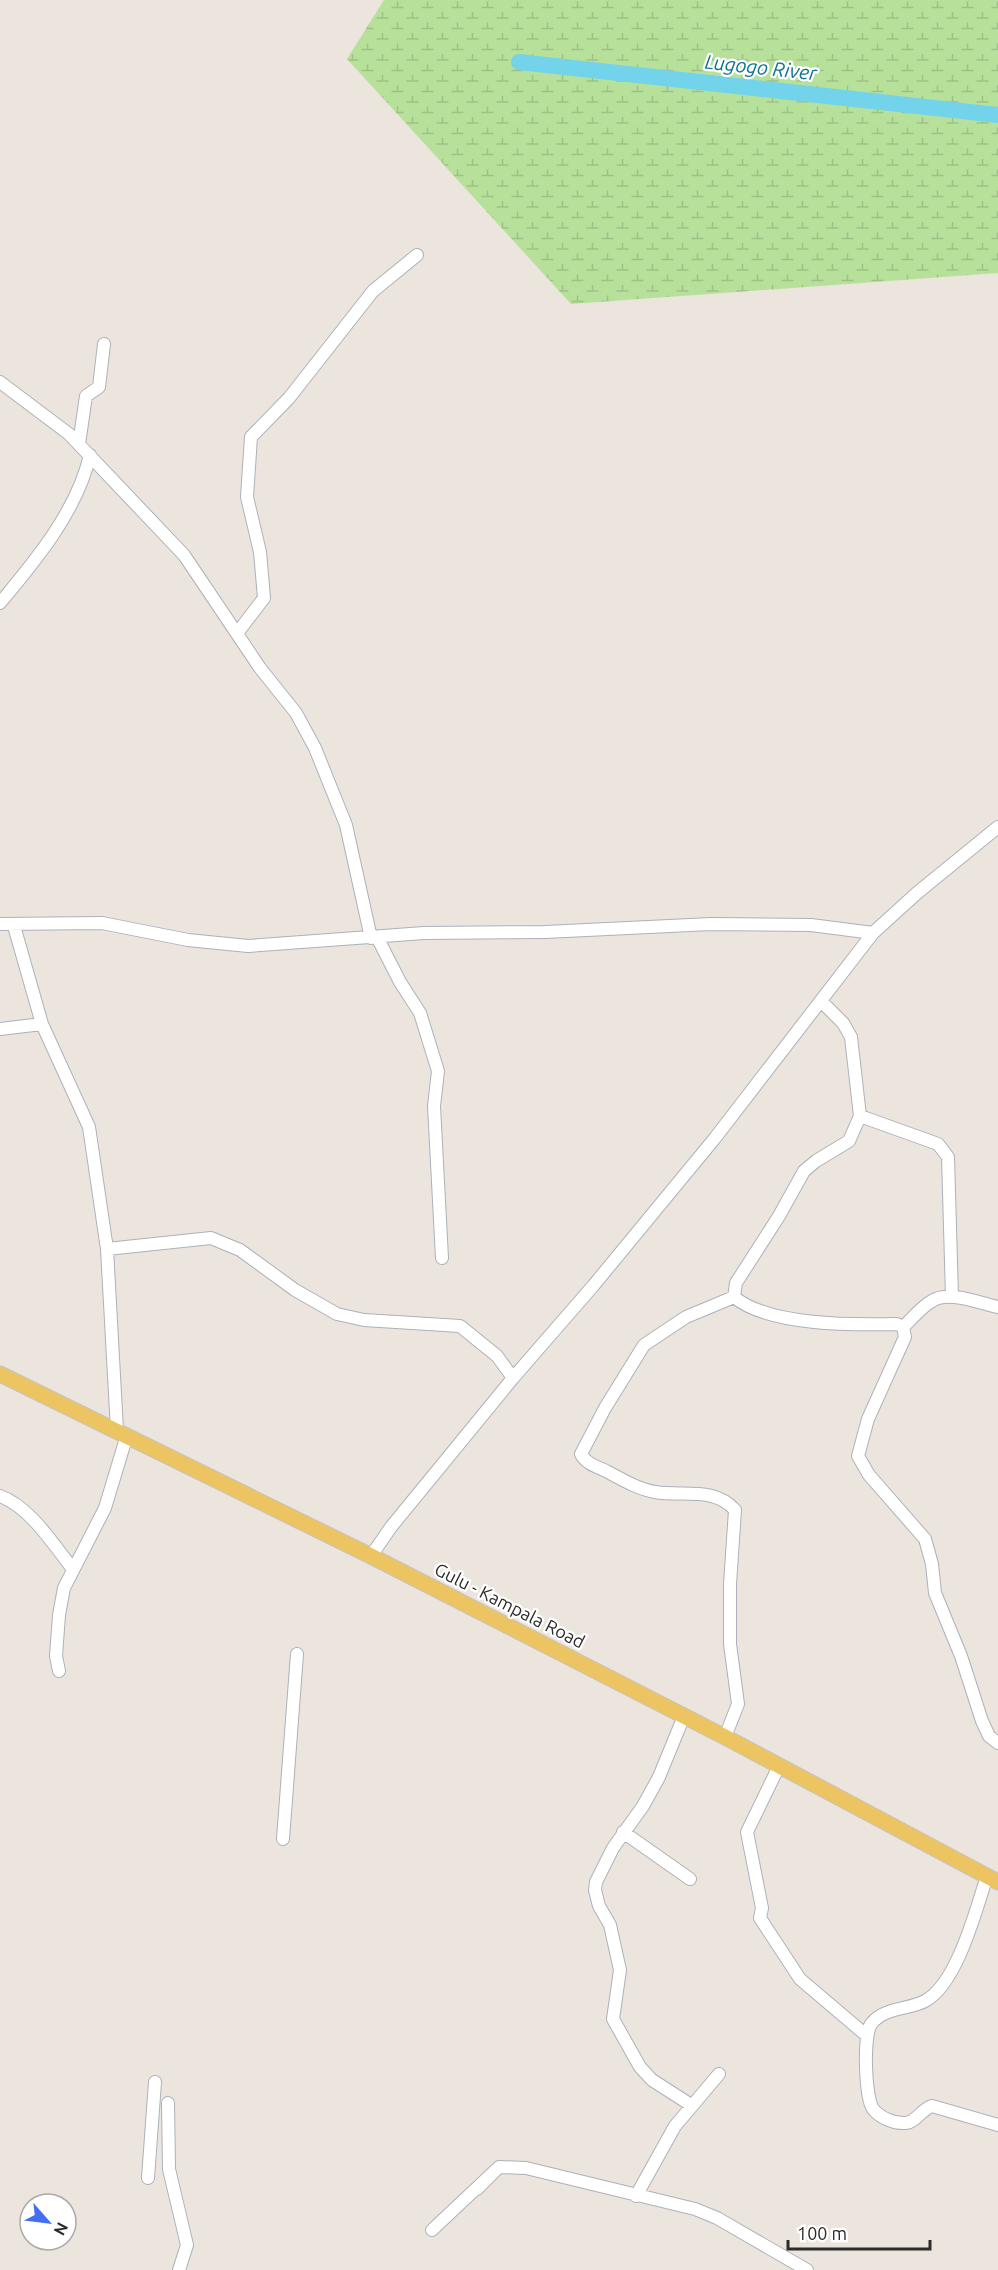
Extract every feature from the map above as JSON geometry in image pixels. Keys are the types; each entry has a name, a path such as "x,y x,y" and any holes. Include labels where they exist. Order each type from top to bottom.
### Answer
{"main road":[{"name":"Gulu - Kampala Road","path":"0,1374 122,1432 246,1497 371,1556 725,1737 993,1879"}],"street":[{"path":"238,632 264,598 260,552 247,498 251,437 289,398 373,291 417,255"},
{"path":"79,444 86,396 99,387 104,344"},
{"path":"0,382 39,410 79,444 184,555 238,632 260,668 296,713 315,748 346,825 374,937 420,1013 438,1071 434,1115 442,1258"},
{"path":"0,603 29,568 59,524 84,479 90,455"},
{"path":"371,1556 513,1378 708,1147 873,933 917,893 998,827"},
{"path":"0,924 14,926 102,923 220,945 248,946 374,937 711,924 812,925 873,933"},
{"path":"14,926 42,1024 88,1127 108,1249 122,1432 105,1508 72,1568 64,1588 59,1615 56,1656 59,1671"},
{"path":"734,1297 736,1283 779,1216 804,1171 849,1141 860,1116 851,1037 843,1023 821,1001"},
{"path":"0,1029 42,1024"},
{"path":"860,1116 938,1144 948,1157 952,1297"},
{"path":"108,1249 211,1238 240,1251 295,1290 337,1314 364,1320 460,1326 497,1356 513,1378"},
{"path":"734,1297 750,1308 817,1322 897,1324 903,1327"},
{"path":"725,1737 738,1704 730,1644 730,1584 735,1510 723,1500 707,1495 658,1492 642,1488 591,1464 581,1454 605,1408 644,1345 686,1317 734,1297"},
{"path":"903,1327 931,1301 952,1297 998,1307"},
{"path":"903,1327 905,1337 868,1419 858,1456 869,1475 925,1539 932,1564 935,1593 961,1656 982,1721 989,1736 998,1743"},
{"path":"0,1496 19,1508 34,1522 72,1568"},
{"path":"283,1839 297,1654"},
{"path":"684,1716 654,1785 604,1866 596,1890 599,1905 610,1925 620,1970 613,2019 640,2067 652,2080 691,2105"},
{"path":"779,1766 747,1832 762,1908 760,1918 800,1979 866,2035"},
{"path":"623,1832 690,1879"},
{"path":"993,1879 943,1984 923,2002 883,2014 872,2023 866,2035 864,2049 868,2093 872,2107 879,2115 895,2122 909,2122 932,2106 998,2126"},
{"path":"636,2196 675,2126 719,2074"},
{"path":"148,2178 155,2082"},
{"path":"168,2103 169,2169 187,2245 180,2270"},
{"path":"477,2189 499,2167"},
{"path":"432,2229 499,2167 526,2168 636,2196 672,2202 717,2218 807,2270"}],"green space":[{"path":"384,0 998,0 998,273 571,304 347,59"}],"waterway":[{"name":"Lugogo River","path":"519,62 998,115"}]}
